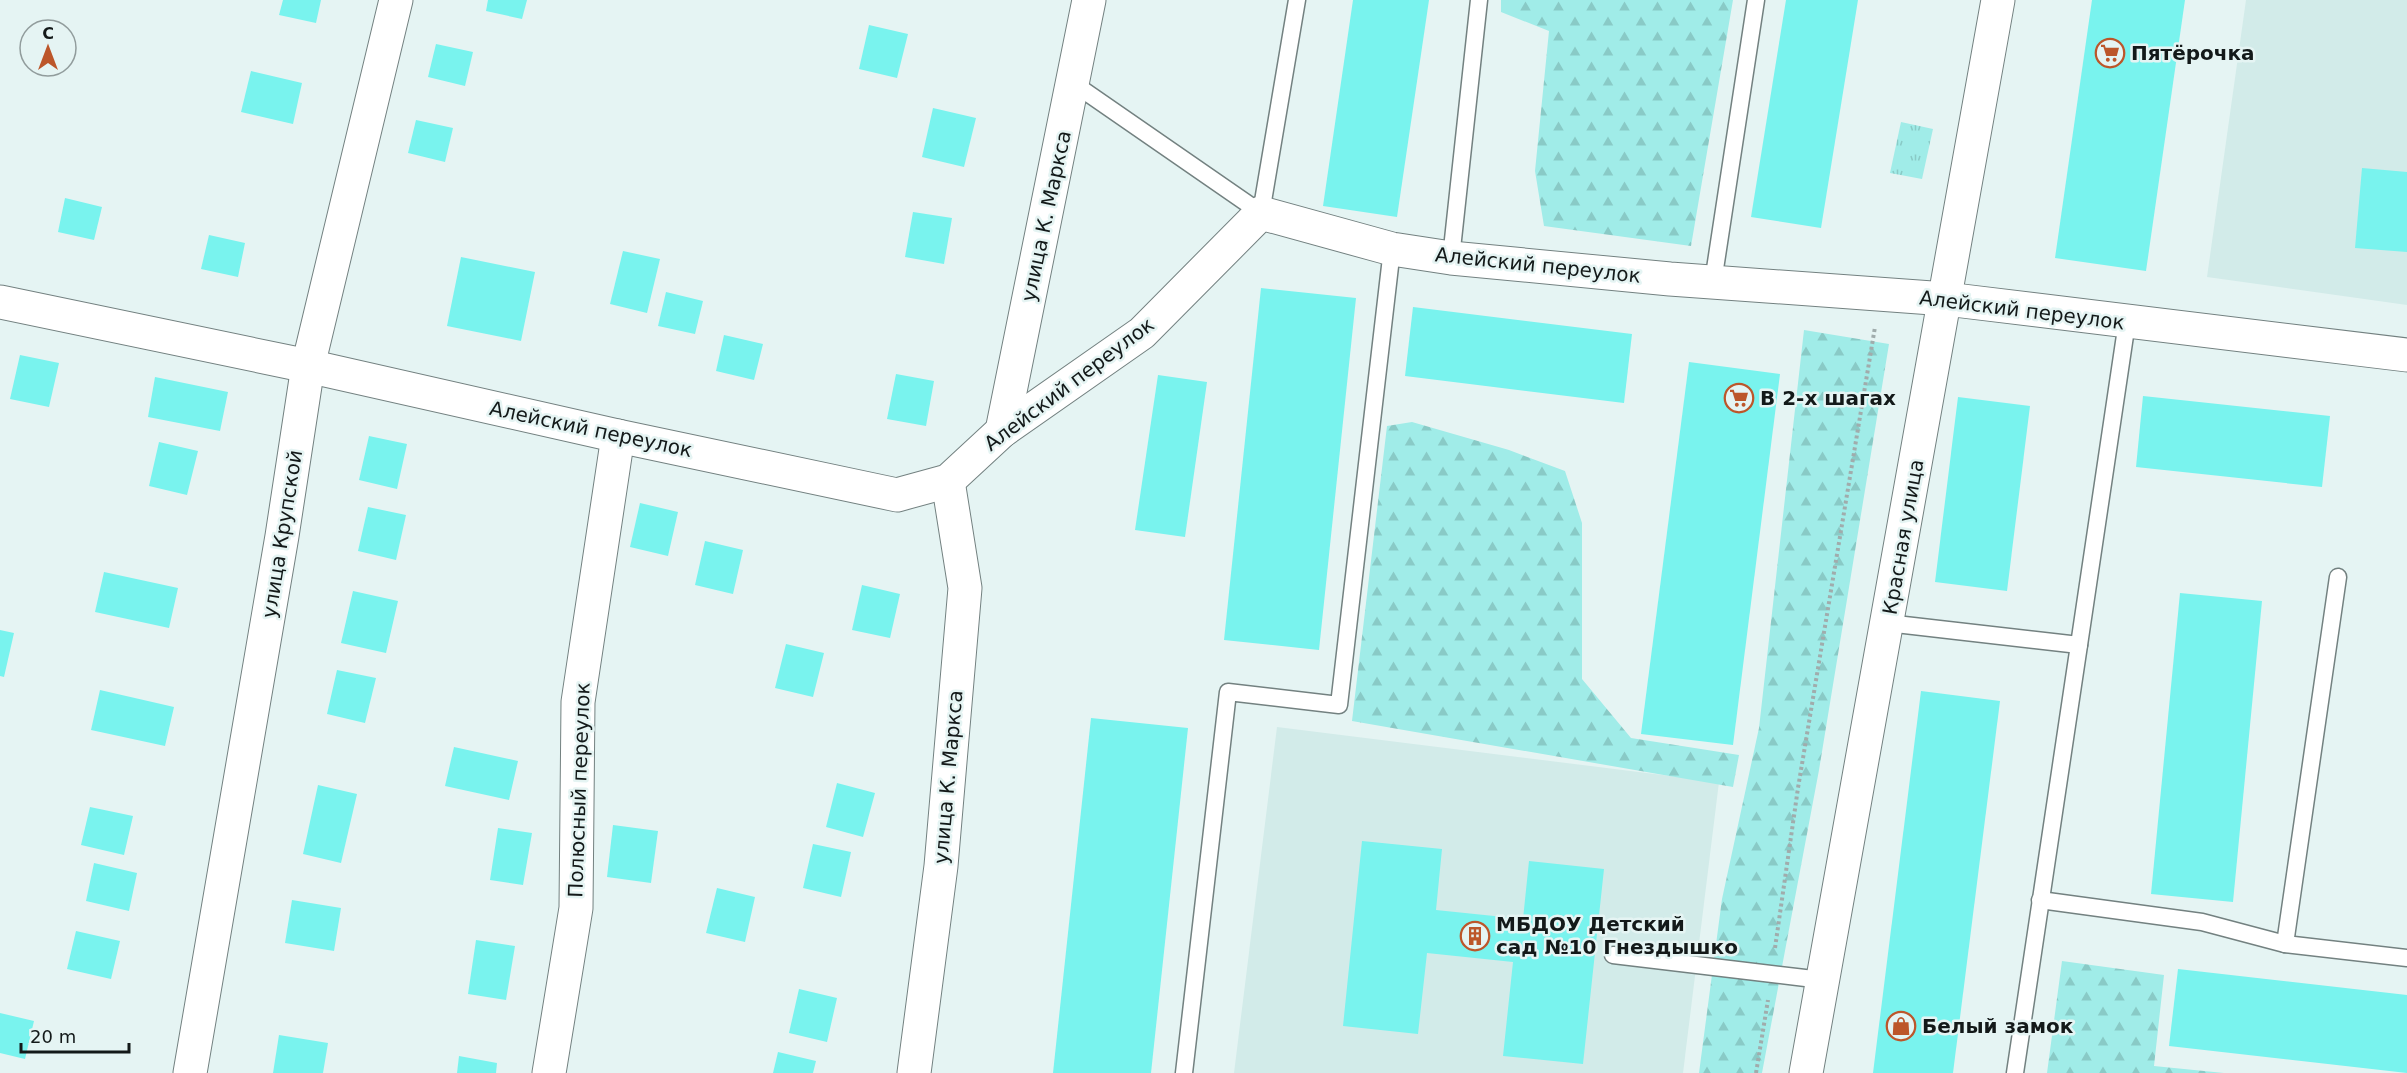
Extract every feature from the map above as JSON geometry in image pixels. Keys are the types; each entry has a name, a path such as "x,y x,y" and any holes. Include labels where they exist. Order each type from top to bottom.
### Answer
{"street":[{"name":"улица Крупской","path":"190,1073 278,559 308,366 396,0"},
{"name":"улица К. Маркса","path":"1002,431 1089,0"},
{"name":"Красная улица","path":"1806,1073 1998,0"},
{"name":"Алейский переулок","path":"0,302 308,366 618,436 897,495 948,481 1002,431 1142,333 1261,213 1392,249 1451,258 1946,300 2407,355"},
{"name":"Полюсный переулок","path":"549,1073 576,908 578,702 618,436"},
{"name":"улица К. Маркса","path":"914,1073 941,866 965,588 948,481"}],"lane":[{"path":"1073,83 1261,213 1297,0"},
{"path":"1451,258 1479,0"},
{"path":"1713,282 1756,0"},
{"path":"1184,1073 1228,692 1339,705 1392,249"},
{"path":"2015,1073 2127,322"},
{"path":"2285,944 2338,576"},
{"path":"1887,623 2079,645"},
{"path":"2040,900 2202,922 2285,944 2407,958"},
{"path":"1613,955 1822,980"}],"path":[{"path":"1756,1073 1798,788 1881,295"}],"shaded area":[{"path":"2246,0 2407,0 2407,305 2207,277"},
{"path":"1277,727 1719,782 1683,1073 1234,1073"}],"green space":[{"path":"1501,0 1733,0 1691,246 1544,226 1535,171 1549,31 1501,12"},
{"path":"1901,122 1933,129 1922,179 1890,173"},
{"path":"1804,330 1889,344 1819,770 1762,1073 1699,1073 1722,899 1759,728"},
{"path":"1412,422 1509,450 1565,471 1582,523 1582,679 1631,738 1739,755 1733,787 1352,721 1387,426"},
{"path":"2062,961 2164,975 2154,1066 2224,1073 2047,1073"}],"building":[{"path":"283,0 321,0 316,23 279,15"},
{"path":"488,0 527,0 522,19 486,11"},
{"path":"1353,0 1429,0 1397,217 1323,206"},
{"path":"1786,0 1858,0 1821,228 1751,217"},
{"path":"2092,0 2185,0 2146,271 2055,258"},
{"path":"869,25 908,34 897,78 859,69"},
{"path":"436,44 473,52 465,86 428,77"},
{"path":"251,71 302,83 293,124 241,112"},
{"path":"933,108 976,118 964,167 922,157"},
{"path":"416,120 453,128 445,162 408,153"},
{"path":"2362,168 2407,172 2407,252 2355,248"},
{"path":"65,198 102,207 94,240 58,232"},
{"path":"913,212 952,218 944,264 905,257"},
{"path":"209,235 245,243 238,277 201,269"},
{"path":"623,251 660,259 647,313 610,304"},
{"path":"461,257 535,272 521,341 447,326"},
{"path":"1261,288 1356,298 1319,650 1224,640"},
{"path":"666,292 703,301 695,334 658,326"},
{"path":"1413,307 1632,334 1624,403 1405,376"},
{"path":"724,335 763,344 754,380 716,371"},
{"path":"20,355 59,363 49,407 10,399"},
{"path":"1689,362 1780,374 1733,745 1641,734"},
{"path":"896,374 934,381 926,426 887,419"},
{"path":"1158,375 1207,382 1185,537 1135,530"},
{"path":"155,377 228,392 220,431 148,417"},
{"path":"2143,396 2330,416 2322,487 2136,467"},
{"path":"1958,397 2030,406 2007,591 1935,582"},
{"path":"369,436 407,444 397,489 359,480"},
{"path":"159,442 198,451 187,495 149,486"},
{"path":"640,503 678,512 668,556 630,547"},
{"path":"368,507 406,515 396,560 358,551"},
{"path":"705,541 743,550 733,594 695,585"},
{"path":"104,572 178,588 169,628 95,612"},
{"path":"862,585 900,594 890,638 852,630"},
{"path":"353,591 398,601 386,653 341,643"},
{"path":"2180,593 2262,601 2233,902 2151,894"},
{"path":"0,630 14,633 4,677 0,676"},
{"path":"786,644 824,653 813,697 775,688"},
{"path":"337,670 376,678 365,723 327,714"},
{"path":"100,690 174,707 165,746 91,730"},
{"path":"1921,691 2000,701 1953,1073 1873,1073"},
{"path":"1091,718 1188,728 1151,1073 1053,1073"},
{"path":"454,747 518,761 509,800 445,786"},
{"path":"837,783 875,793 863,837 826,827"},
{"path":"318,785 357,794 341,863 303,854"},
{"path":"90,807 133,816 124,855 81,845"},
{"path":"613,825 658,831 651,883 607,877"},
{"path":"498,828 532,833 523,885 490,880"},
{"name":"МБДОУ Детский сад №10 Гнездышко","path":"1362,841 1442,849 1436,910 1523,919 1529,861 1604,869 1583,1064 1503,1056 1513,962 1427,953 1418,1034 1343,1026"},
{"path":"813,844 851,852 841,897 803,888"},
{"path":"94,863 137,873 129,911 86,901"},
{"path":"717,888 755,897 745,942 706,933"},
{"path":"292,900 341,908 334,951 285,943"},
{"path":"76,931 120,941 111,979 67,969"},
{"path":"476,940 515,946 506,1000 468,994"},
{"path":"2178,969 2407,995 2407,1073 2169,1046"},
{"path":"799,989 837,998 827,1042 789,1033"},
{"path":"0,1013 34,1021 25,1059 0,1053"},
{"path":"279,1035 328,1043 323,1073 273,1073"},
{"path":"778,1052 816,1061 813,1073 773,1073"},
{"path":"459,1056 497,1063 496,1073 457,1073"}],"place":[{"name":"Пятёрочка","path":"2110,53"},
{"name":"В 2-х шагах","path":"1739,398"},
{"name":"МБДОУ Детский сад №10 Гнездышко","path":"1475,936"},
{"name":"Белый замок","path":"1901,1026"}]}
